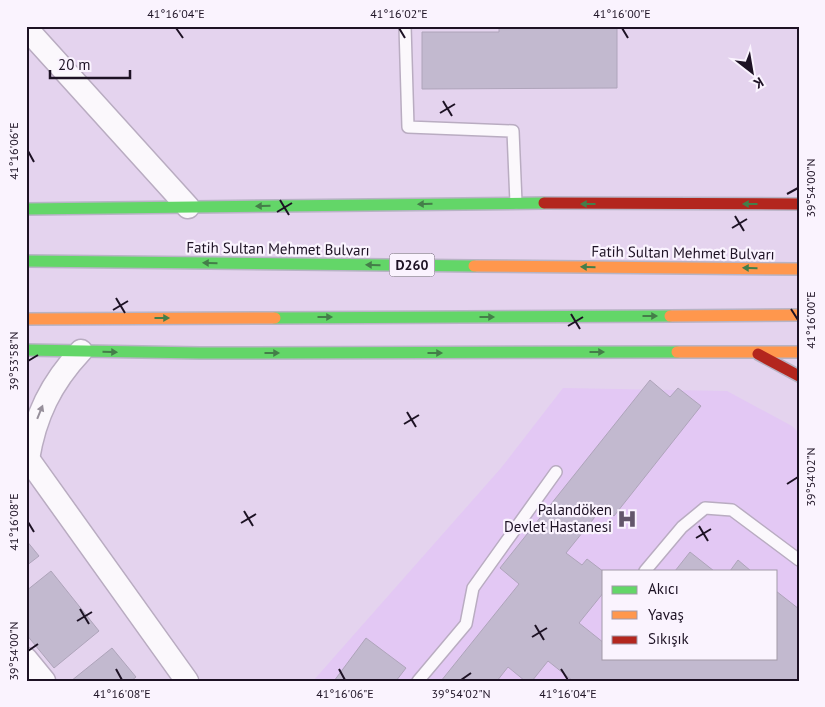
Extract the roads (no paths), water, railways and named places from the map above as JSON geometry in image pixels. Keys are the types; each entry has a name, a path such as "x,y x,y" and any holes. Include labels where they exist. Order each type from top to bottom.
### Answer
{"highway":[{"path":"26,209 516,203 799,204"},
{"name":"Fatih Sultan Mehmet Bulvarı","path":"26,262 799,269"},
{"path":"26,319 799,316"},
{"path":"26,350 200,353 799,352"},
{"path":"755,352 799,376"}],"street":[{"path":"26,28 188,206"},
{"path":"81,351 62,372 47,394 38,415 27,457 187,681"},
{"path":"26,659 44,681"}],"lane":[{"path":"405,26 408,127 513,131 516,203"},
{"path":"418,681 466,624 472,588 556,472"},
{"path":"646,570 682,527 705,508 732,510 799,560"}],"place":[{"name":"Palandöken Devlet Hastanesi","path":"627,519"}]}
